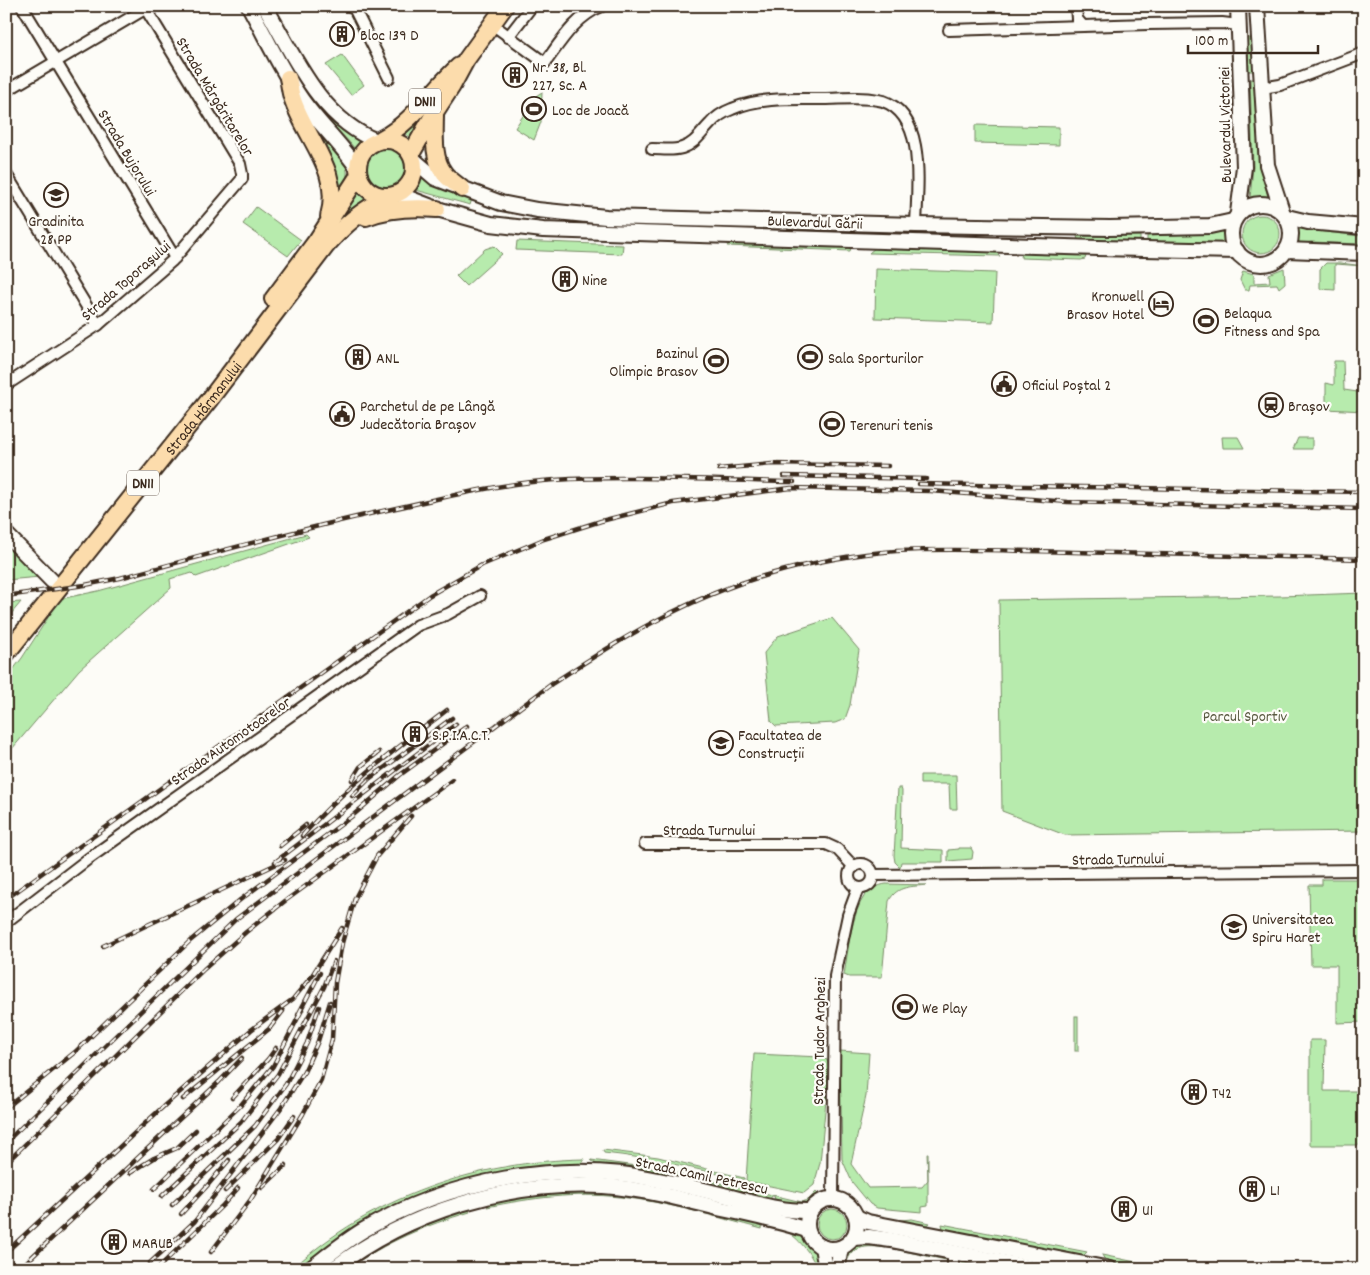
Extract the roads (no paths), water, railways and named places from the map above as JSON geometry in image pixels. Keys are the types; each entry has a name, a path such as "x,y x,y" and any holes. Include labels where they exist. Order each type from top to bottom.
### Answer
{"main road":[{"path":"248,6 288,78 315,117 344,148 362,183 374,193 394,195 406,188 413,177 414,165 412,156 401,143 394,140 379,140 365,136 349,126 328,108 302,70 265,6"},
{"name":"DN11","path":"412,156 435,112 466,60 505,6"},
{"name":"Bulevardul Victoriei","path":"1236,217 1244,167 1238,6"},
{"path":"1257,6 1267,165 1284,214 1292,232 1290,245 1284,254 1274,262 1257,264 1244,258 1236,251 1232,236 1236,217 1256,204 1264,204 1284,214 1308,222 1364,227"},
{"path":"1239,24 1258,24"},
{"name":"DN11","path":"379,140 395,132 412,116 442,81 466,60"},
{"path":"288,78 293,100 324,164 332,187 331,208 324,229"},
{"path":"435,112 435,137 439,163 444,174 462,189"},
{"path":"358,172 362,152 366,147 379,140"},
{"name":"Bulevardul Gării","path":"412,156 435,178 462,189 501,203 568,214 916,225 1144,228 1210,226 1236,217"},
{"name":"Strada Hărmanului","path":"6,640 232,352 324,229 358,172"},
{"name":"Bulevardul Gării","path":"394,195 504,227 542,230 1236,251"},
{"name":"Strada Hărmanului","path":"6,654 210,398 326,246 362,210 394,195"},
{"path":"347,224 388,210 437,209"},
{"path":"1287,250 1364,253"},
{"path":"6,534 52,581"},
{"name":"Strada Camil Petrescu","path":"310,1269 362,1231 426,1201 486,1183 521,1177 586,1172 634,1176 677,1184 771,1207 810,1211"},
{"name":"Strada Camil Petrescu","path":"333,1269 369,1244 400,1227 428,1215 491,1196 551,1187 605,1186 653,1192 785,1223 807,1230"},
{"path":"833,1199 843,1201 849,1205 856,1217 857,1224 853,1238 841,1248 833,1250 822,1247 814,1242 807,1230 807,1217 810,1211 821,1201 833,1199"},
{"path":"856,1217 894,1228 1110,1269"},
{"path":"853,1238 876,1238 1039,1269"},
{"path":"822,1247 826,1269"},
{"path":"837,1269 841,1248"}],"street":[{"name":"Strada Bujorului","path":"22,6 175,258"},
{"path":"353,6 389,78"},
{"path":"508,37 532,6"},
{"path":"492,24 544,63 576,23 589,12 602,6"},
{"path":"1076,6 1077,18 1083,26"},
{"name":"Strada Mărgăritarelor","path":"56,62 147,7 240,164 242,174"},
{"path":"949,30 1239,24"},
{"path":"1262,88 1280,85 1364,53"},
{"path":"6,91 56,62"},
{"path":"652,149 683,148 695,141 718,117 733,109 759,102 861,99 883,102 894,107 909,124 916,147 916,225"},
{"path":"6,174 98,325"},
{"name":"Strada Toporașului","path":"6,385 98,325 175,258 238,184 242,174"},
{"name":"Strada Automotoarelor","path":"6,922 88,859 418,625 448,614 480,596"},
{"name":"Strada Turnului","path":"645,844 826,844 837,849 854,867"},
{"path":"864,865 870,869 873,875 869,886 858,888 853,885 850,878 854,867 864,865"},
{"name":"Strada Turnului","path":"873,875 1364,870"},
{"name":"Strada Tudor Arghezi","path":"833,1199 836,976 848,915 858,888"},
{"path":"953,1252 953,1269"}],"railway":[{"path":"719,469 772,464 888,466"},
{"path":"784,476 926,479"},
{"path":"6,596 120,578 337,522 500,486 555,480 615,478 794,482"},
{"path":"919,484 1364,492"},
{"path":"6,899 430,595 482,565 544,539 601,521 673,503 791,488 931,491 1068,502 1364,509"},
{"path":"6,1142 236,919 553,683 630,635 710,595 738,584 799,567 847,557 896,551 984,550 1364,559"},
{"path":"302,836 353,785 389,754 447,710"},
{"path":"352,796 369,779 452,718"},
{"path":"275,862 456,724"},
{"path":"6,1108 75,1052 190,941 240,900 351,817 400,775 467,726"},
{"path":"352,780 360,767 379,752"},
{"path":"6,1163 204,969 246,932 285,901 452,780"},
{"path":"211,1252 251,1199 303,1114 321,1080 332,1039 335,983 342,943 355,898 377,856 411,816"},
{"path":"280,846 306,825"},
{"path":"103,946 285,860"},
{"path":"6,1252 165,1105 251,1030 293,999 311,977 342,928"},
{"path":"162,1196 241,1122 278,1074 324,987 334,961"},
{"path":"298,1015 320,973"},
{"path":"150,1263 195,1221 281,1108 304,1072 318,1041 330,1002"},
{"path":"172,1205 255,1126 286,1084 307,1043 319,1007"},
{"path":"154,1189 240,1106 273,1066 302,1010"},
{"path":"183,1099 269,1029 283,1011"},
{"path":"232,1098 276,1048"},
{"path":"19,1269 219,1082 242,1058"},
{"path":"225,1191 278,1139 294,1116"},
{"path":"130,1173 154,1158 177,1148 196,1130"},
{"path":"181,1214 229,1160"},
{"path":"262,1188 286,1165"},
{"path":"157,1269 238,1188"}],"place":[{"name":"Bloc 139 D","path":"342,34"},
{"name":"Nr. 38, Bl. 227, Sc. A","path":"515,75"},
{"name":"Loc de Joacă","path":"534,109"},
{"name":"Gradinita 28 PP","path":"56,195"},
{"name":"Nine","path":"565,279"},
{"name":"Kronwell Brasov Hotel","path":"1161,304"},
{"name":"Belaqua Fitness and Spa","path":"1206,321"},
{"name":"ANL","path":"358,357"},
{"name":"Sala Sporturilor","path":"810,357"},
{"name":"Bazinul Olimpic Brasov","path":"716,361"},
{"name":"Oficiul Poștal 2","path":"1004,384"},
{"name":"Brașov","path":"1271,405"},
{"name":"Parchetul de pe Lângă Judecătoria Brașov","path":"342,414"},
{"name":"Terenuri tenis","path":"832,424"},
{"name":"S.P.I.A.C.T.","path":"415,734"},
{"name":"Facultatea de Construcții","path":"721,743"},
{"name":"Universitatea Spiru Haret","path":"1234,927"},
{"name":"We Play","path":"905,1007"},
{"name":"T42","path":"1194,1092"},
{"name":"L1","path":"1252,1189"},
{"name":"U1","path":"1124,1209"},
{"name":"MARUB","path":"114,1242"}],"park label":[{"name":"Parcul Sportiv","path":"1245,715"}]}
